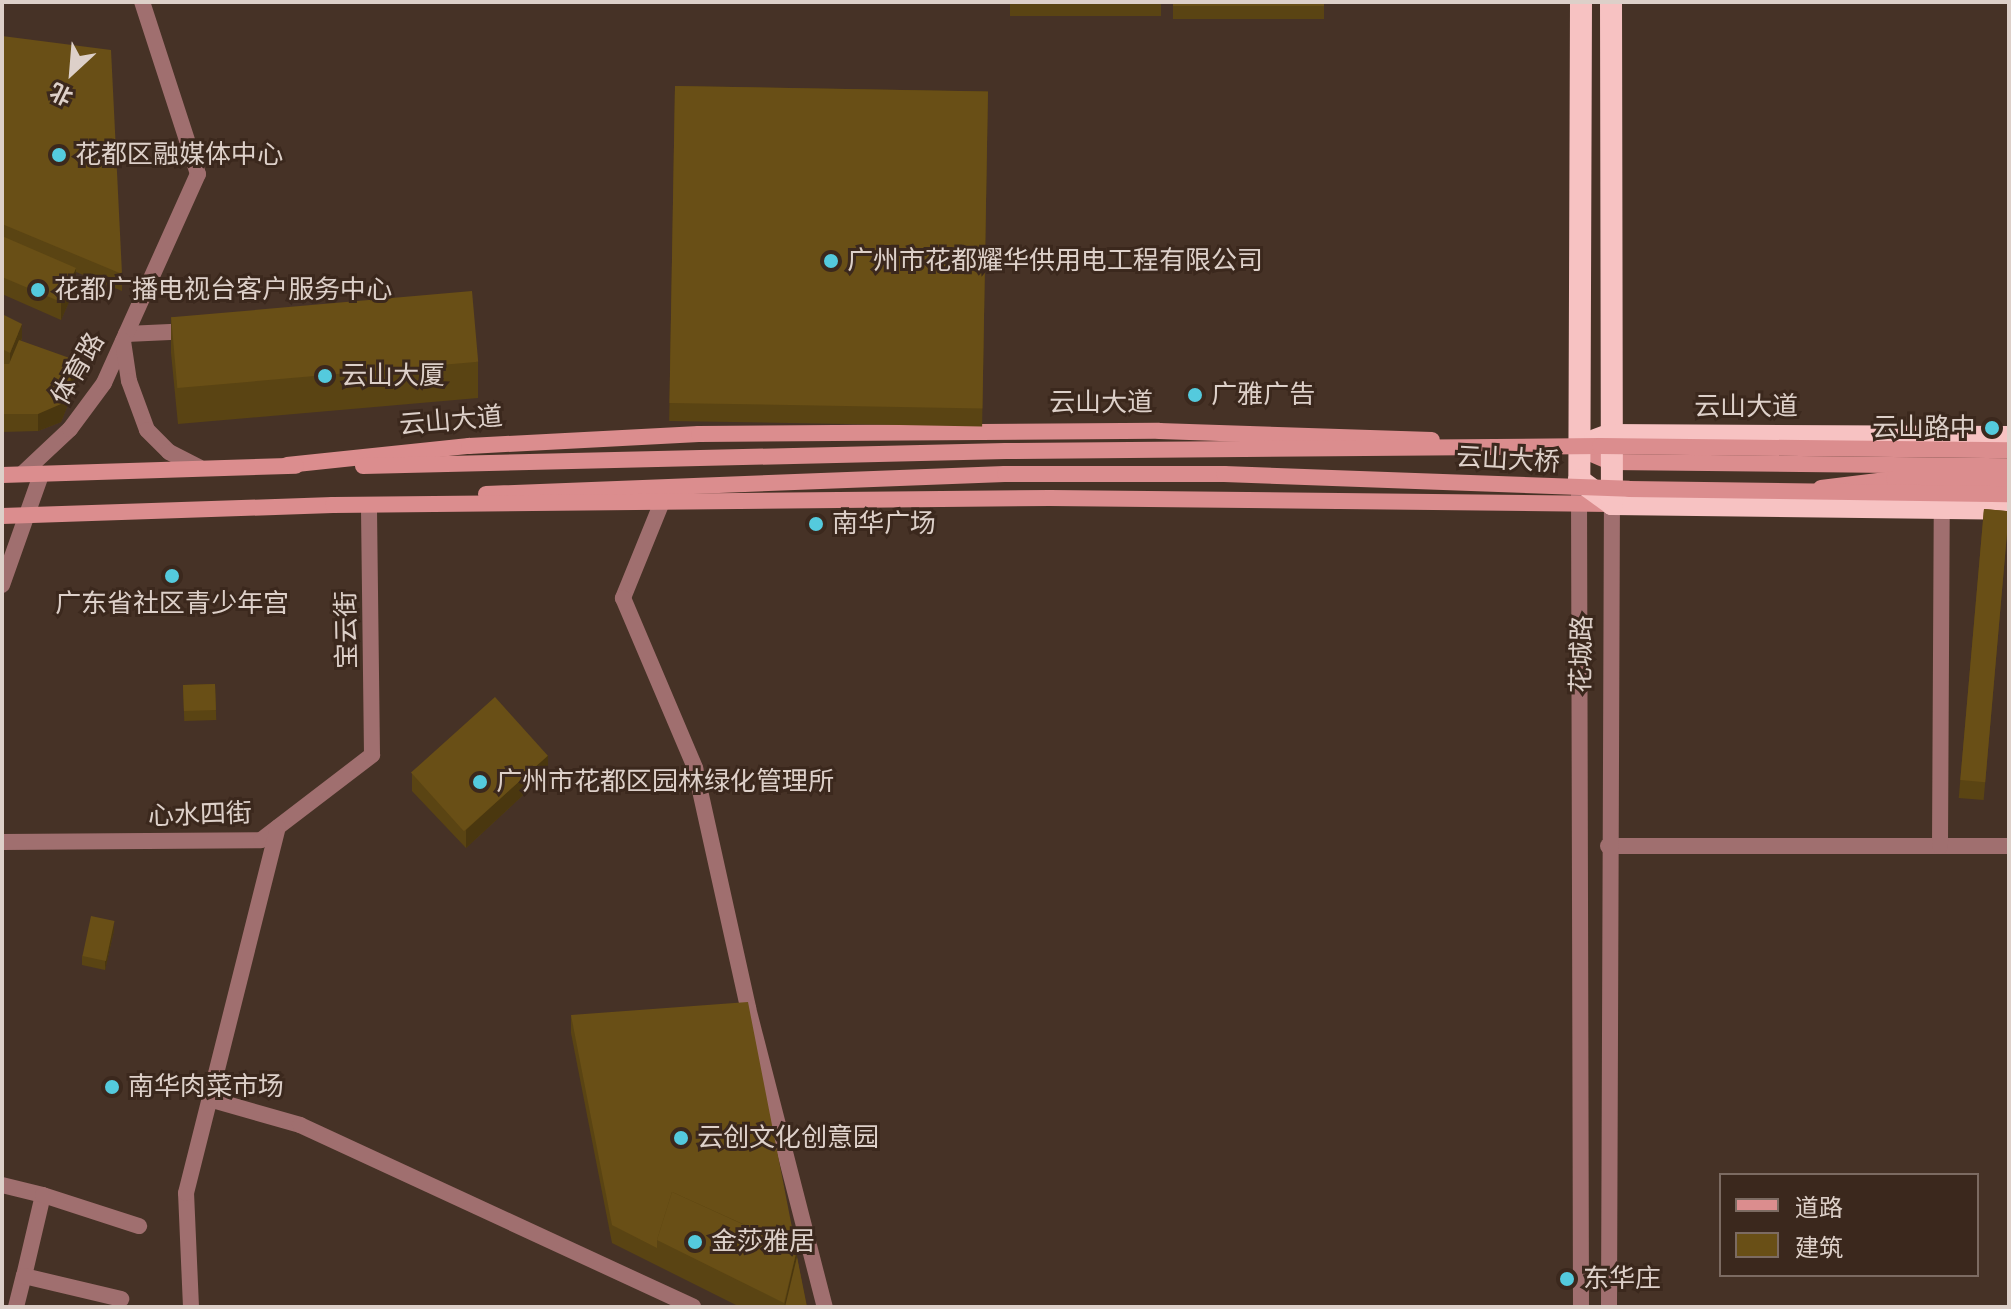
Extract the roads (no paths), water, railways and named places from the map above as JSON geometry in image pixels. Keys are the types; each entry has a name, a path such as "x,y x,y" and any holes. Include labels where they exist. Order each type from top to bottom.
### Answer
{"highway":[{"name":"花城路","path":"1579,491 1581,2"},
{"name":"花城路","path":"1611,2 1609,435 1612,504"},
{"name":"云山大道","path":"1579,447 1609,435 2009,437"},
{"path":"1579,491 1612,504 2009,509"}],"main road":[{"name":"云山大道","path":"287,465 560,440 902,431 1254,433 1579,447"},
{"name":"云山大桥","path":"1006,451 1569,446 2009,450"},
{"path":"1579,447 1610,462 1933,472 2009,479"},
{"name":"云山大道","path":"8,477 199,467 470,467 1006,451"},
{"path":"2,516 333,505 1435,499 1579,491 1610,462"},
{"path":"1770,506 1836,484 2009,466"},
{"name":"云山大桥","path":"333,505 629,485 1005,474 1224,474 1629,489 2009,494"}],"street":[{"name":"体育路","path":"8,477 70,429 104,383 198,174 142,2"},
{"path":"199,467 169,452 147,430 129,381 124,338 204,331"},
{"path":"2,585 41,475"},
{"name":"花城路","path":"1579,491 1581,1307"},
{"path":"662,502 623,598 695,768 748,1008 825,1307"},
{"name":"花城路","path":"1609,1307 1608,846 1612,504"},
{"name":"宝云街","path":"369,505 372,755"},
{"path":"1940,846 1942,509"},
{"name":"心水四街","path":"2,842 261,840 372,755"},
{"path":"191,1307 186,1193 278,827"},
{"path":"1608,846 2009,846"},
{"path":"209,1099 300,1125 693,1307"},
{"path":"2,1185 139,1226"},
{"path":"16,1307 43,1195"},
{"path":"24,1276 121,1299"}],"place":[{"name":"花都区融媒体中心","path":"59,155"},
{"name":"广州市花都耀华供用电工程有限公司","path":"831,261"},
{"name":"花都广播电视台客户服务中心","path":"38,290"},
{"name":"云山大厦","path":"325,376"},
{"name":"广雅广告","path":"1195,395"},
{"name":"云山路中","path":"1992,428"},
{"name":"南华广场","path":"816,524"},
{"name":"广东省社区青少年宫","path":"172,576"},
{"name":"广州市花都区园林绿化管理所","path":"480,782"},
{"name":"南华肉菜市场","path":"112,1087"},
{"name":"云创文化创意园","path":"681,1138"},
{"name":"金莎雅居","path":"695,1242"},
{"name":"东华庄","path":"1567,1279"}]}
